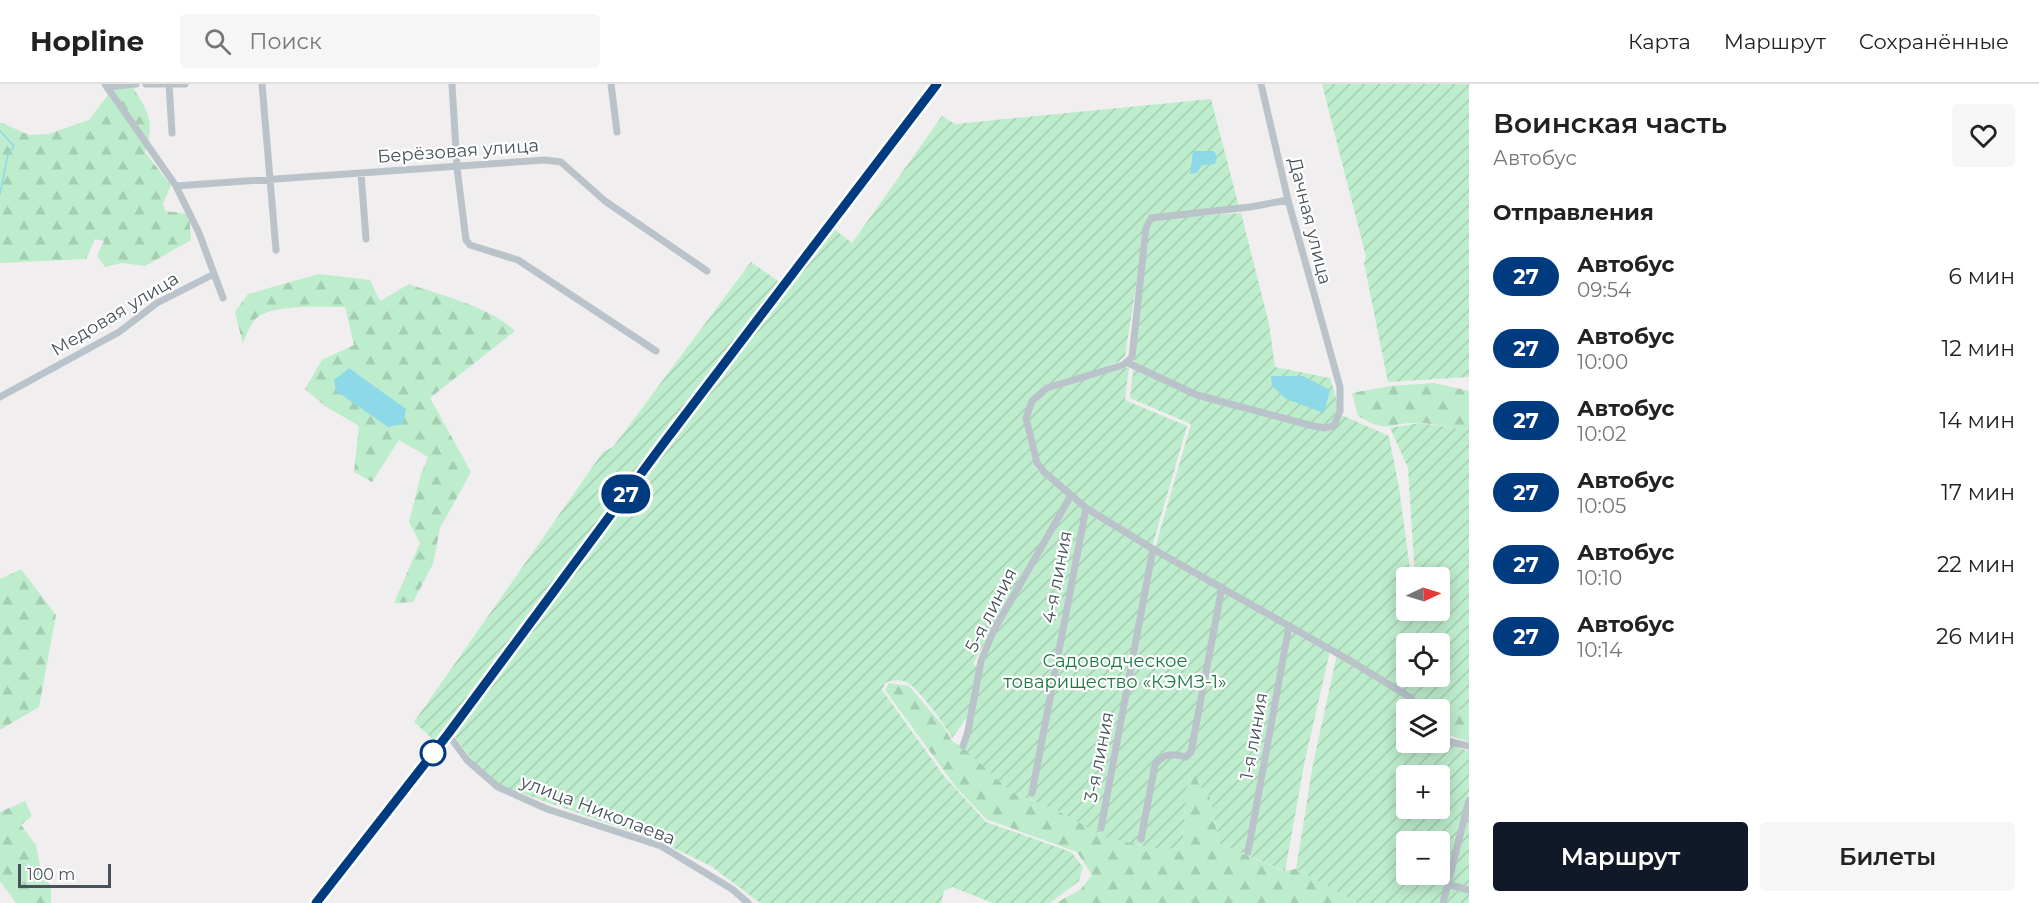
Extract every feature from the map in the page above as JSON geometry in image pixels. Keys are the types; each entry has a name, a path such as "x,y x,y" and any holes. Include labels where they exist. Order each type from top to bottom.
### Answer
{"main road":[{"path":"315,903 448,734 663,444 937,84"}],"street":[{"path":"106,86 136,84"},
{"path":"146,84 185,84"},
{"path":"262,84 276,250"},
{"path":"452,84 457,168 466,240 470,245 518,260 656,351"},
{"path":"611,84 617,132"},
{"name":"Дачная улица","path":"1128,363 1197,395 1324,428 1334,426 1340,411 1340,387 1332,366 1288,200 1261,84"},
{"path":"169,85 172,133"},
{"path":"106,86 176,186 199,233 223,298"},
{"name":"Берёзовая улица","path":"176,186 545,160 561,162 605,201 706,271"},
{"path":"360,173 366,239"},
{"path":"1288,200 1222,211 1150,218 1146,228 1132,357 1128,363 1039,392 1027,409 1026,417 1037,463 1070,497 1154,549 1412,699"},
{"name":"Медовая улица","path":"0,397 119,332 157,303 214,274"},
{"name":"5-я линия","path":"963,746 981,661 994,630 1070,497"},
{"name":"4-я линия","path":"1032,793 1086,507"},
{"name":"3-я линия","path":"1101,828 1154,549"},
{"path":"1142,839 1155,765 1160,758 1169,754 1186,757 1191,752 1221,587"},
{"name":"1-я линия","path":"1248,852 1289,626"},
{"name":"улица Николаева","path":"448,734 480,773 498,787 547,809 660,846 732,889 748,903"},
{"path":"1450,742 1469,746"},
{"path":"1450,877 1467,818 1469,800"},
{"path":"1443,903 1448,885"},
{"path":"1450,885 1469,890"}],"green space":[{"path":"101,84 131,84 141,101 150,123 145,152 171,186 163,203 165,211 189,214 191,240 145,266 122,263 105,267 97,256 104,241 95,239 86,259 0,263 0,122 29,135 48,134 89,120 108,95"},
{"path":"1322,84 1469,84 1469,377 1388,382 1364,263 1366,257"},
{"path":"1211,99 1239,207 1147,216 1125,356 1118,362 1037,392 1027,404 1024,421 1035,468 1067,496 973,664 977,667 968,716 952,738 932,708 908,683 899,680 891,681 885,683 882,690 944,776 986,822 1071,852 1083,867 1079,881 1050,903 993,903 952,887 944,891 941,903 760,903 711,866 661,842 501,786 481,772 448,727 436,742 414,722 603,452 613,447 751,262 788,288 833,228 852,243 942,116 955,124"},
{"path":"1241,213 1269,324 1275,367 1330,378 1338,404 1335,415 1344,416 1389,436 1410,567 1396,567 1396,621 1450,621 1450,567 1414,567 1408,468 1390,428 1419,423 1469,430 1469,708 1450,711 1450,699 1414,699 1155,548 1191,424 1130,398 1150,223 1157,219"},
{"path":"319,274 370,280 380,301 409,284 479,308 515,331 430,398 471,472 440,528 433,564 413,602 394,603 420,543 409,522 421,474 428,457 399,440 372,482 354,472 359,426 325,406 305,389 322,360 354,345 345,307 301,307 267,312 254,321 243,344 235,312 248,294"},
{"path":"1129,367 1125,400 1187,426 1152,547 1071,495 1044,470 1035,453 1028,416 1028,409 1044,391"},
{"path":"1434,383 1469,391 1469,430 1422,423 1384,426 1358,416 1352,393 1390,386"},
{"name":"Садоводческое товарищество «КЭМЗ-1»","path":"1070,500 1330,651 1305,760 1285,871 1220,844 1210,797 1200,786 1192,770 1189,771 1182,849 1152,848 1105,837 1062,813 1011,792 965,749 983,661 994,634"},
{"path":"21,569 56,615 39,707 0,730 0,579"},
{"path":"1337,654 1409,699 1396,699 1396,753 1450,753 1450,745 1469,751 1469,791 1450,867 1450,831 1396,831 1396,885 1446,885 1441,903 1358,903 1296,869 1313,764"},
{"path":"889,683 909,686 944,727 952,741 965,749 1011,792 1141,846 1182,849 1189,770 1193,770 1200,786 1210,797 1220,844 1284,871 1296,869 1358,903 1056,903 1081,889 1092,875 1077,852 986,819 956,787 885,690"},
{"path":"1469,708 1469,742 1450,736 1450,711"},
{"path":"25,801 32,816 21,825 36,845 42,875 51,886 51,903 16,903 0,881 0,812"},
{"path":"1469,813 1469,903 1445,903"}],"water":[{"path":"1193,151 1214,151 1217,157 1215,164 1202,165 1197,173 1190,174"},
{"path":"349,368 406,409 403,424 388,427 336,391 334,380"},
{"path":"1271,376 1303,376 1330,390 1324,413 1286,399 1272,386"}],"waterway":[{"path":"0,131 14,146 8,154 0,194"}],"bus line":[{"name":"27","path":"316,903 448,734 663,444 937,84"}]}
